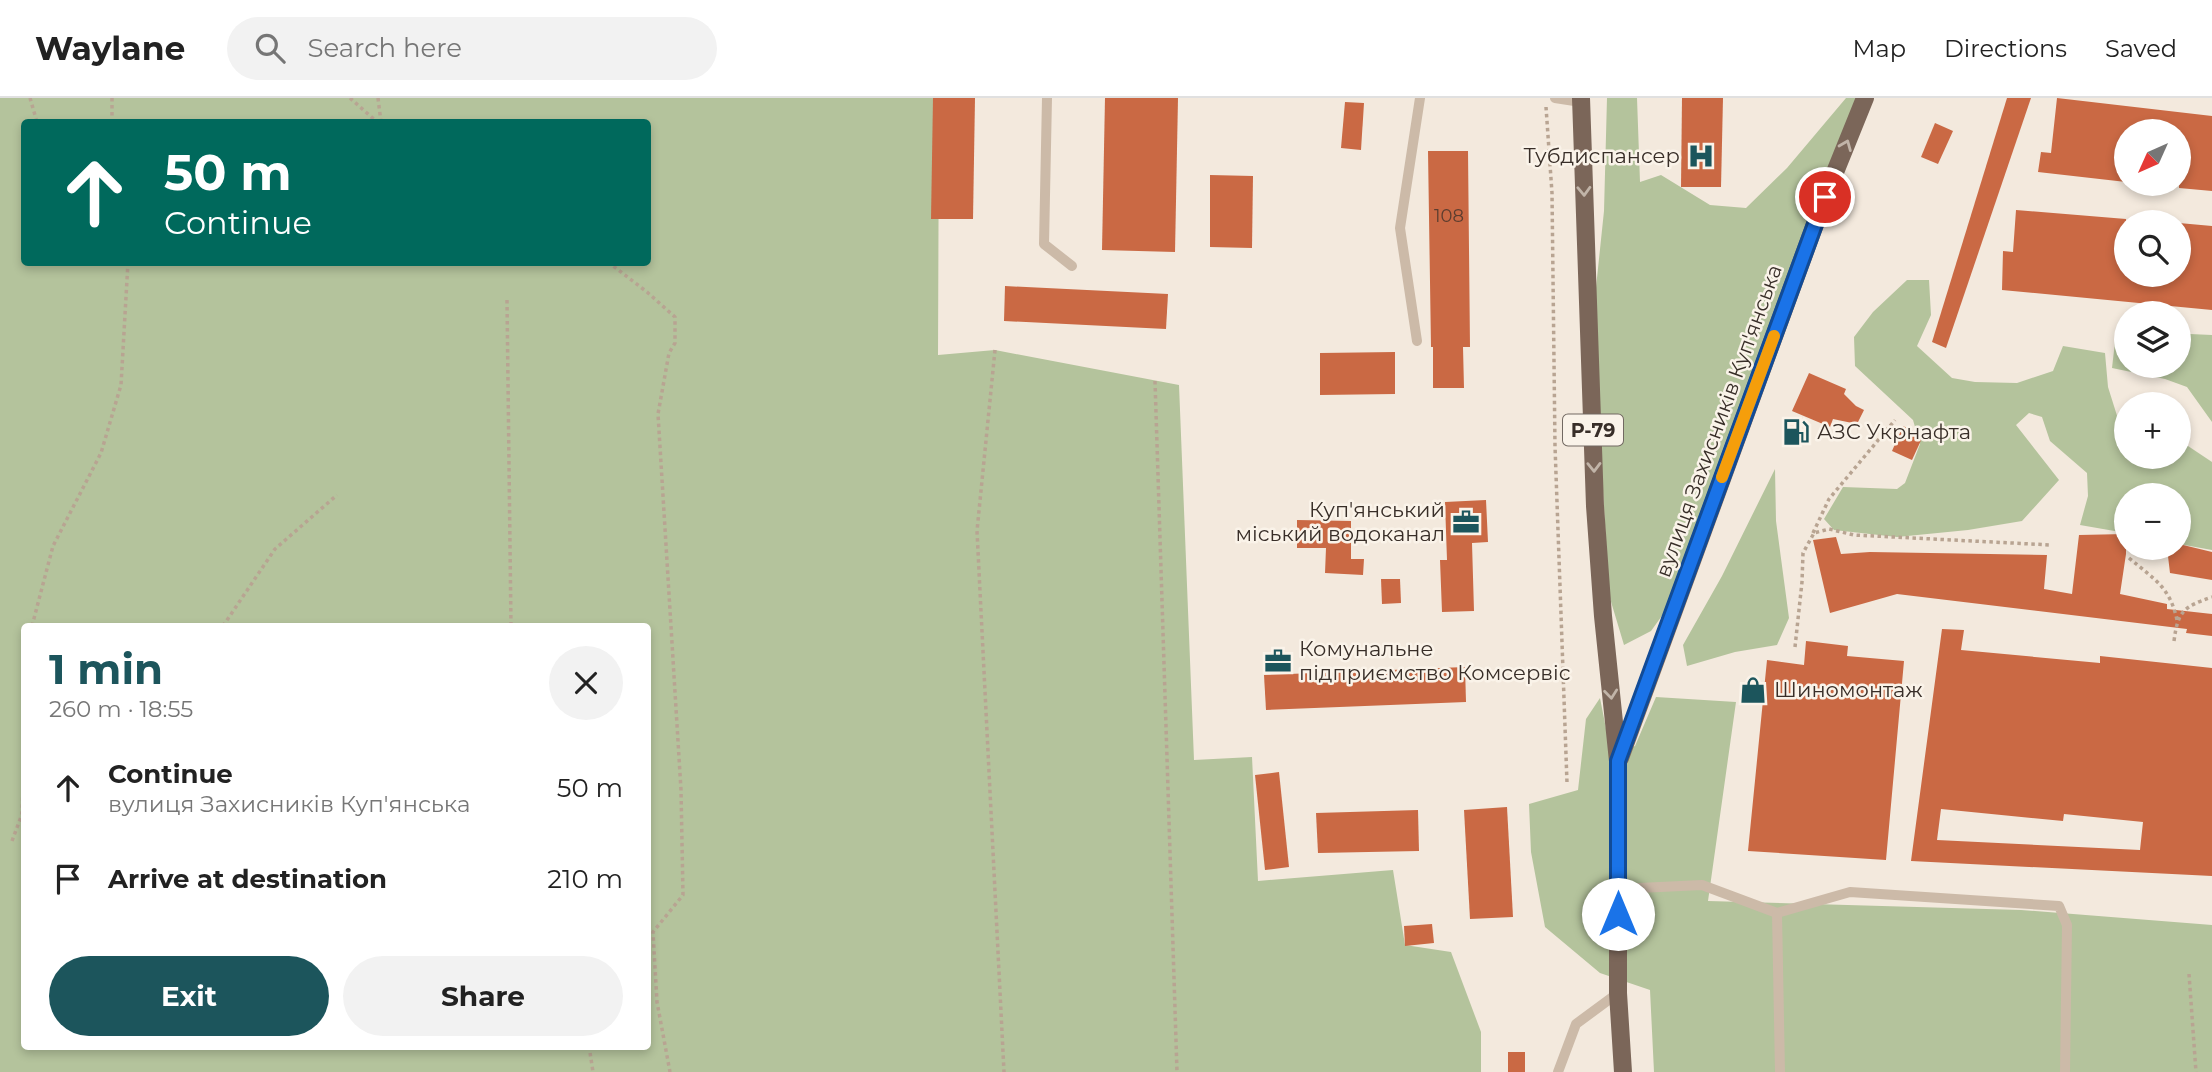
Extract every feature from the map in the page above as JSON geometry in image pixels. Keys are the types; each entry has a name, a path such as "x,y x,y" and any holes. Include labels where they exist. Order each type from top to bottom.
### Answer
{"main road":[{"name":"вулиця Захисників Куп'янська","path":"1618,761 1825,197 1865,98"},
{"name":"Р-79","path":"1581,100 1595,506 1618,761 1618,993 1623,1072"}],"lane":[{"path":"1047,98 1044,243 1072,266"},
{"path":"1417,341 1400,228 1420,98"},
{"path":"1555,98 1581,100"},
{"path":"1618,889 1702,885 1777,913 1850,892 2059,906 2067,925 2065,1072"},
{"path":"1777,913 1780,1072"},
{"path":"1558,1072 1576,1024 1618,993"}],"path":[{"path":"30,98 36,119"},
{"path":"112,98 113,119"},
{"path":"350,98 375,119"},
{"path":"378,98 379,119"},
{"path":"1545,98 1552,193 1555,474 1567,783"},
{"path":"33,623 53,546 101,453 121,385 128,266"},
{"path":"613,266 675,317 676,343 669,353 658,414 681,790 683,895 653,932 657,1002 670,1072"},
{"path":"507,300 511,623"},
{"path":"995,350 977,531 1004,1072"},
{"path":"1155,381 1177,1072"},
{"path":"1806,547 1829,499 1895,420"},
{"path":"225,623 275,549 337,495"},
{"path":"1794,647 1802,582 1802,553 1814,533 1829,528 1854,535 2052,545"},
{"path":"2131,560 2161,585 2173,600 2177,620 2174,641"},
{"path":"2177,620 2183,610 2212,597"},
{"path":"12,841 21,817"},
{"path":"2189,974 2196,1072"},
{"path":"590,1050 593,1072"}],"green space":[{"path":"0,98 939,98 938,355 995,350 1179,385 1194,760 1252,757 1258,881 1393,870 1405,945 1451,952 1481,1032 1481,1072 0,1072"},
{"path":"1607,98 1637,98 1640,182 1661,175 1710,205 1746,208 1787,168 1846,98 1856,98 1669,606 1651,631 1624,645 1609,595 1593,316 1604,211"},
{"path":"1907,280 1929,280 1931,315 1917,346 1952,378 1975,382 2017,383 2053,371 2063,346 2105,353 2108,387 2114,406 2114,469 2191,469 2191,448 2212,462 2212,550 2191,546 2191,483 2114,483 2114,531 2080,525 2088,496 2087,473 2050,441 2042,417 2029,413 2016,425 2059,480 2022,521 1897,537 1834,530 1824,519 1843,487 1897,489 1905,483 1920,444 1913,420 1855,366 1854,337 1873,312"},
{"path":"2191,334 2212,335 2212,422 2187,387 2160,378 2191,378"},
{"path":"1775,469 1776,521 1789,618 1777,645 1735,652 1687,666 1683,645 1722,576"},
{"path":"1656,697 1736,702 1708,901 2021,910 2212,925 2212,1072 1654,1072 1650,990 1600,973 1545,927 1531,852 1529,804 1578,790 1586,719 1600,698 1611,754 1635,746"}],"building":[{"path":"933,98 975,98 973,219 931,219"},
{"path":"1105,98 1178,98 1175,252 1102,250"},
{"name":"Тубдиспансер","path":"1682,98 1723,98 1721,187 1681,187"},
{"path":"2007,98 2031,98 1946,348 1932,342"},
{"path":"2057,98 2212,116 2212,191 2191,189 2191,119 2114,119 2114,181 2038,172 2041,152 2051,153"},
{"path":"1345,102 1364,103 1361,150 1341,148"},
{"path":"1935,123 1953,131 1938,164 1921,157"},
{"path":"1428,151 1468,151 1470,347 1463,347 1464,388 1433,388"},
{"path":"1210,175 1253,176 1252,248 1210,247"},
{"path":"2016,210 2114,218 2114,287 2191,287 2191,224 2212,226 2212,310 2191,308 2191,301 2118,301 2002,290 2003,251 2013,252"},
{"path":"1005,286 1168,294 1166,329 1004,321"},
{"path":"1395,352 1395,394 1320,395 1320,353"},
{"path":"1809,373 1846,389 1844,394 1864,410 1857,424 1833,419 1830,427 1792,411"},
{"path":"1903,426 1923,436 1912,460 1892,451"},
{"path":"1486,500 1488,542 1472,543 1474,611 1442,612 1440,560 1447,560 1445,502"},
{"path":"1297,520 1351,521 1351,559 1364,559 1363,575 1325,573 1326,548 1297,548"},
{"path":"2114,534 2114,560 2125,560 2120,594 2167,604 2167,609 2212,614 2212,636 2186,633 2187,629 1897,594 1830,613 1813,540 1836,537 1841,554 1870,552 2047,555 2044,589 2072,594 2079,535"},
{"path":"2191,547 2212,552 2212,580 2170,573 2168,560 2191,560"},
{"path":"1381,579 1400,579 1401,603 1382,604"},
{"path":"1942,629 1964,630 1961,650 2100,663 2100,656 2212,668 2212,876 1911,861","holes":["1941,809 2063,821 2064,814 2143,822 2140,850 1937,840"]},
{"path":"1806,641 1848,646 1847,656 1904,661 1886,860 1748,851 1767,660 1804,665"},
{"path":"1465,667 1466,702 1266,710 1264,675"},
{"path":"1279,772 1289,867 1265,870 1255,775"},
{"path":"1507,807 1513,917 1470,919 1464,810"},
{"path":"1418,810 1419,851 1318,853 1316,813"},
{"path":"1432,924 1434,943 1405,946 1404,926"},
{"path":"1508,1052 1525,1052 1525,1072 1508,1072"}],"slow traffic":[{"path":"1722,477 1774,336"}],"place":[{"name":"Тубдиспансер","path":"1701,156"},
{"name":"АЗС Укрнафта","path":"1796,432"},
{"name":"Куп'янський міський водоканал","path":"1466,522"},
{"name":"Комунальне пiдприємство Комсервiс","path":"1278,661"},
{"name":"Шиномонтаж","path":"1753,690"}],"route":[{"path":"1618,914 1618,761 1825,197"}]}
